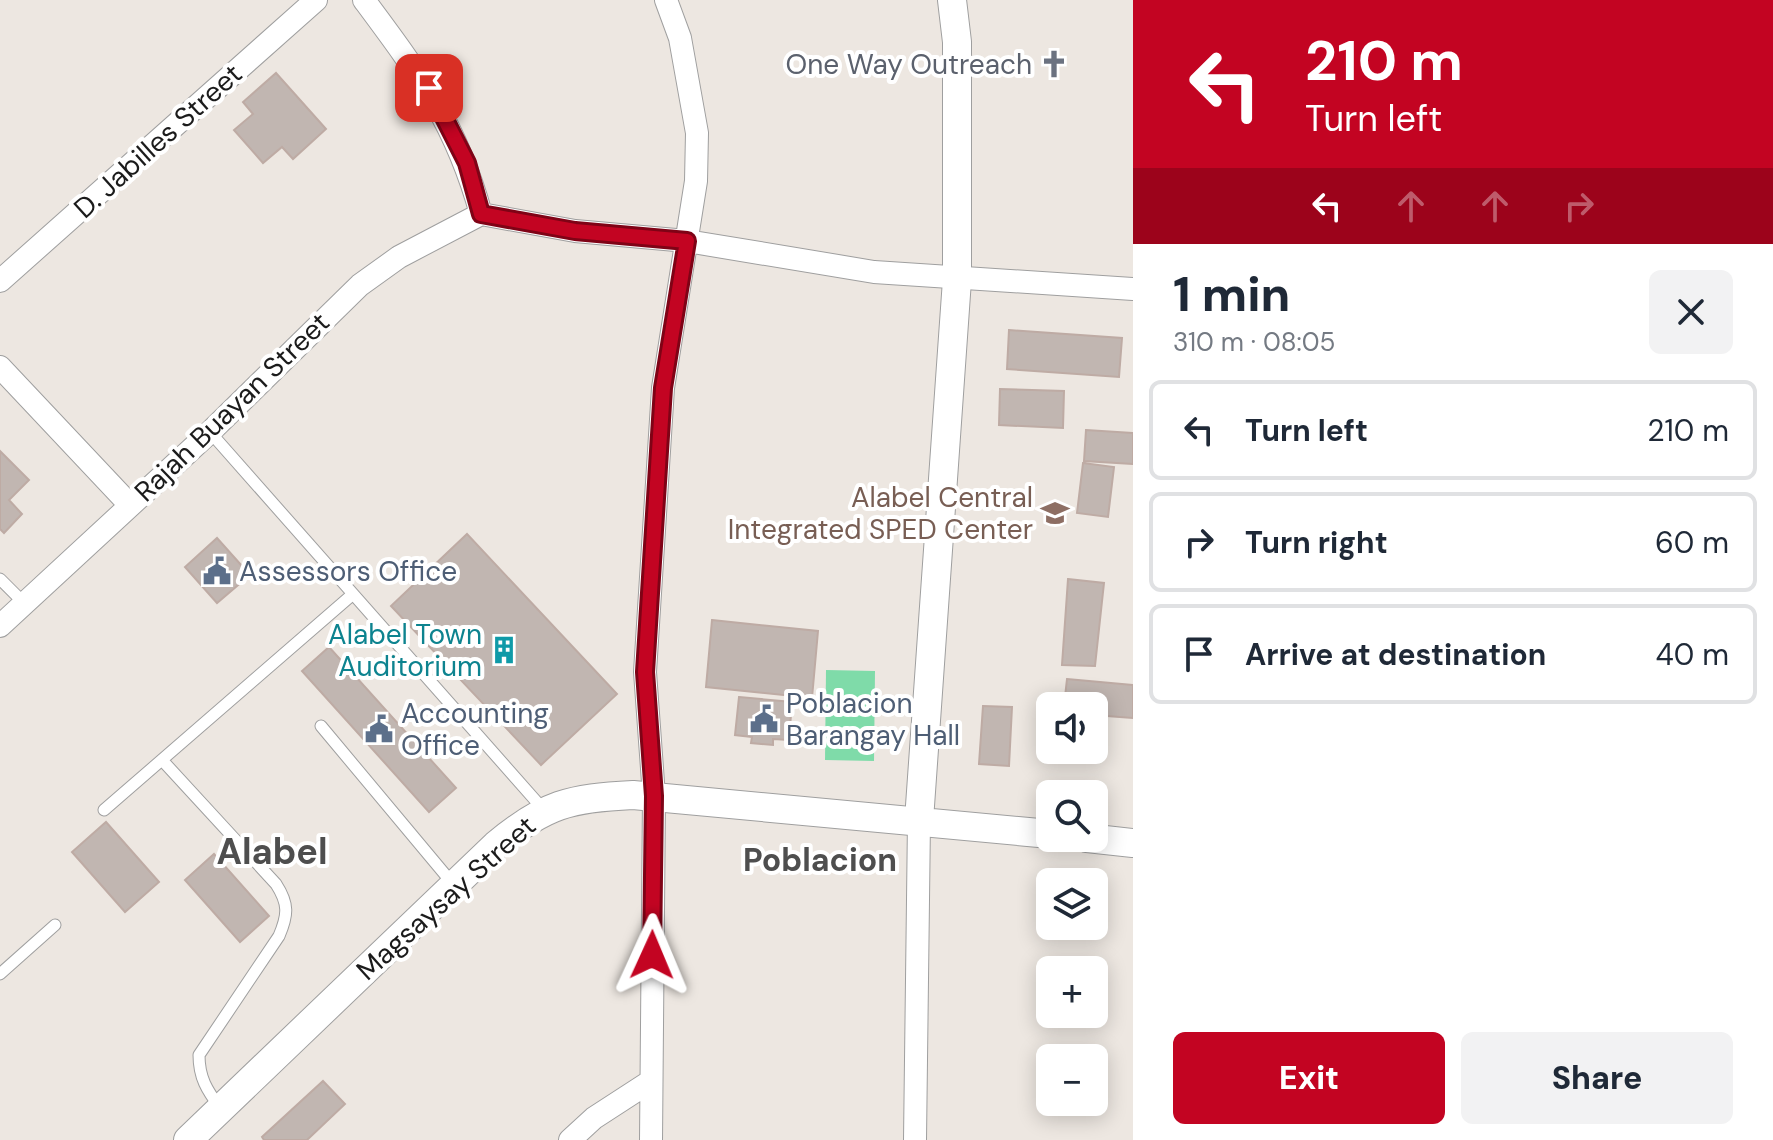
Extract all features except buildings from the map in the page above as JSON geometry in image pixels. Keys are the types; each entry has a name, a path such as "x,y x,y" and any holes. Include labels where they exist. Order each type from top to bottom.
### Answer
{"street":[{"name":"D. Jabilles Street","path":"0,281 316,0"},
{"path":"364,0 429,88 445,116 467,163 481,214 575,231 687,241 874,272 957,280 1133,289"},
{"path":"651,1140 654,796 645,672 663,388 696,181 697,133 680,38 666,0"},
{"path":"915,1140 919,820 957,280 957,42 952,0"},
{"name":"Rajah Buayan Street","path":"0,626 210,432 360,285 399,257 481,214"},
{"path":"0,367 130,505"},
{"name":"Magsaysay Street","path":"188,1140 496,845 543,809 600,796 654,796 1036,833"},
{"path":"1108,840 1133,843"},
{"path":"570,1140 594,1118 651,1081"}],"lane":[{"path":"210,432 543,809"},
{"path":"0,579 24,603"},
{"path":"104,810 353,594"},
{"path":"321,726 454,885"},
{"path":"162,760 276,884 286,900 287,916 279,936 199,1055 199,1070 206,1089 222,1109"},
{"path":"0,974 55,925"}],"green space":[{"path":"826,670 875,671 874,761 825,760"}],"place":[{"name":"One Way Outreach","path":"1054,64"},
{"name":"Alabel Central Integrated SPED Center","path":"1055,513"},
{"name":"Assessors Office","path":"217,571"},
{"name":"Alabel Town Auditorium","path":"504,650"},
{"name":"Poblacion Barangay Hall","path":"764,719"},
{"name":"Accounting Office","path":"379,729"}],"district":[{"name":"Alabel","path":"272,851"},
{"name":"Poblacion","path":"820,860"}],"route":[{"path":"429,88 459,143 481,214 575,231 687,241 671,322 663,388 645,672 654,796 652,955"}]}
